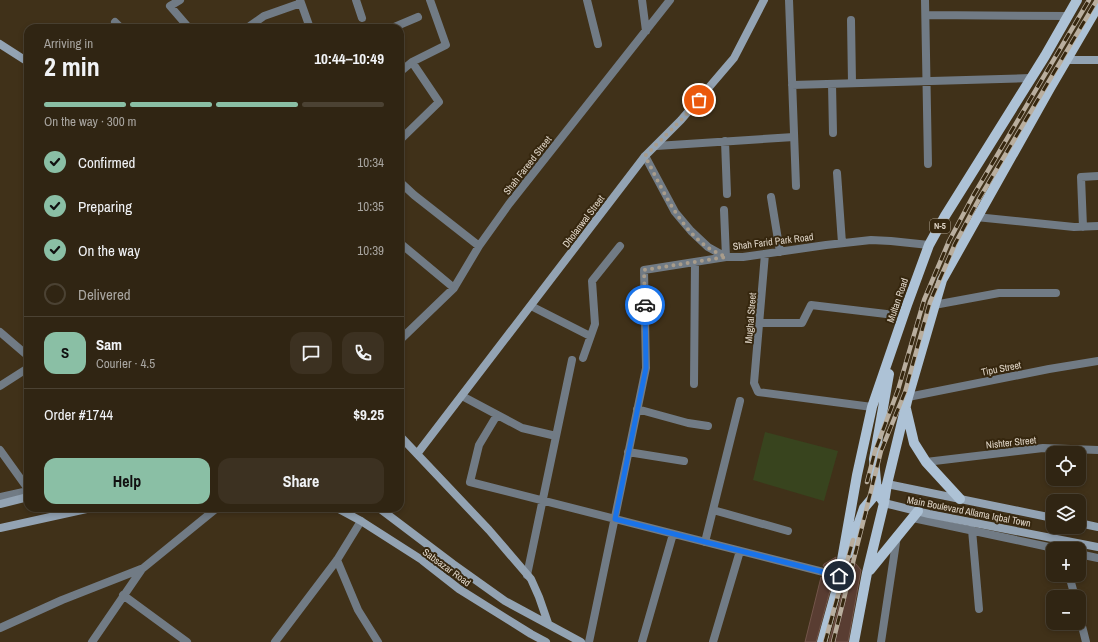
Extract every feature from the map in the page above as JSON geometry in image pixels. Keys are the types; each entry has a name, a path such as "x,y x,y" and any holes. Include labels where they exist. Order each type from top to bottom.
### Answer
{"main road":[{"name":"Dholanwal Street","path":"417,454 645,156 681,120 734,58 764,0"},
{"name":"Multan Road","path":"821,640 837,588 857,475 872,407 929,246 1077,0"},
{"path":"854,642 867,573 907,401 942,280 976,217 1098,6"},
{"path":"0,44 24,59"},
{"path":"1066,60 1098,60"},
{"path":"884,503 877,492 874,460 893,348"},
{"path":"907,401 914,443 926,462 960,499"},
{"path":"404,440 489,530 527,575 539,597 548,623"},
{"path":"837,588 864,508 877,492 887,484"},
{"name":"Main Boulevard Allama Iqbal Town","path":"887,484 1046,517"},
{"path":"0,504 24,498"},
{"name":"Main Boulevard Allama Iqbal Town","path":"884,503 915,514 1098,547"},
{"path":"0,528 73,512"},
{"name":"Sabsazar Road","path":"345,512 361,520 422,560 459,589 546,642"},
{"name":"Sabsazar Road","path":"385,512 453,564 505,600 581,642"},
{"path":"867,573 915,514"},
{"path":"1086,524 1098,527"},
{"path":"515,624 519,609"}],"street":[{"path":"180,0 170,6 186,24"},
{"path":"356,0 362,18"},
{"path":"404,69 412,62 446,45 430,0"},
{"path":"587,0 598,44"},
{"path":"642,0 646,30"},
{"name":"Shah Fareed Street","path":"404,336 454,288 479,246 509,204 670,0"},
{"path":"789,0 796,186"},
{"path":"926,0 928,164"},
{"path":"253,24 264,16 301,1 309,24"},
{"path":"926,15 1068,16"},
{"path":"402,24 418,18"},
{"path":"851,20 852,83"},
{"path":"404,136 440,102 412,62"},
{"path":"792,84 1031,78"},
{"path":"832,84 833,133"},
{"path":"656,146 794,137"},
{"path":"725,141 728,194"},
{"name":"Shah Farid Park Road","path":"645,156 675,212 690,231 708,248 726,257 743,257 871,240 929,246"},
{"path":"837,173 842,243"},
{"path":"1084,227 1081,177 1098,176"},
{"path":"404,186 479,246"},
{"path":"772,197 780,252"},
{"path":"589,642 646,368 644,270 726,257 724,210"},
{"path":"976,217 1074,227 1098,226"},
{"path":"404,246 454,288"},
{"path":"583,358 595,324 592,281 620,246"},
{"name":"Mughal Street","path":"765,254 754,383 758,392 872,407"},
{"path":"694,262 694,384"},
{"path":"934,305 999,293 1056,293"},
{"path":"760,323 802,323 811,305 904,316"},
{"path":"531,306 590,336"},
{"path":"0,332 24,353"},
{"path":"527,575 572,360"},
{"name":"Tipu Street","path":"907,401 1048,369 1098,361"},
{"path":"0,386 24,371"},
{"path":"462,396 522,428 556,436"},
{"path":"705,542 740,401"},
{"path":"637,409 688,423 708,426"},
{"path":"497,415 479,445 470,482 839,576"},
{"name":"Nishter Street","path":"926,462 1043,448 1098,450"},
{"path":"0,450 24,484"},
{"path":"628,452 684,461"},
{"path":"0,497 24,491"},
{"path":"713,510 788,531"},
{"path":"92,642 142,569 212,512"},
{"path":"915,514 972,530 1046,546"},
{"path":"275,642 337,560 361,520"},
{"path":"972,530 979,609"},
{"path":"642,642 673,534"},
{"path":"881,642 897,536"},
{"path":"713,642 740,551"},
{"path":"1086,555 1098,558"},
{"path":"337,560 358,610 378,642"},
{"path":"0,628 62,600 142,569"},
{"path":"123,596 183,641"},
{"path":"1083,630 1086,642"}],"green space":[{"path":"765,432 838,451 824,501 753,480"}],"building":[{"path":"836,557 834,569 823,566 824,564"},
{"path":"848,560 856,564 861,570 848,642 829,642 843,590"},
{"path":"821,577 832,580 831,587 816,642 805,642"}],"railway":[{"path":"867,482 875,451 898,390 924,300 949,241 973,196 1089,0"},
{"path":"833,642 881,451 905,392 930,302 955,244 979,199 1097,0"},
{"path":"825,642 853,540"}],"way so far":[{"path":"645,305 644,270 726,257 708,248 690,231 675,212 645,156 699,100"}],"route":[{"path":"645,305 646,368 615,519 839,576"}]}
